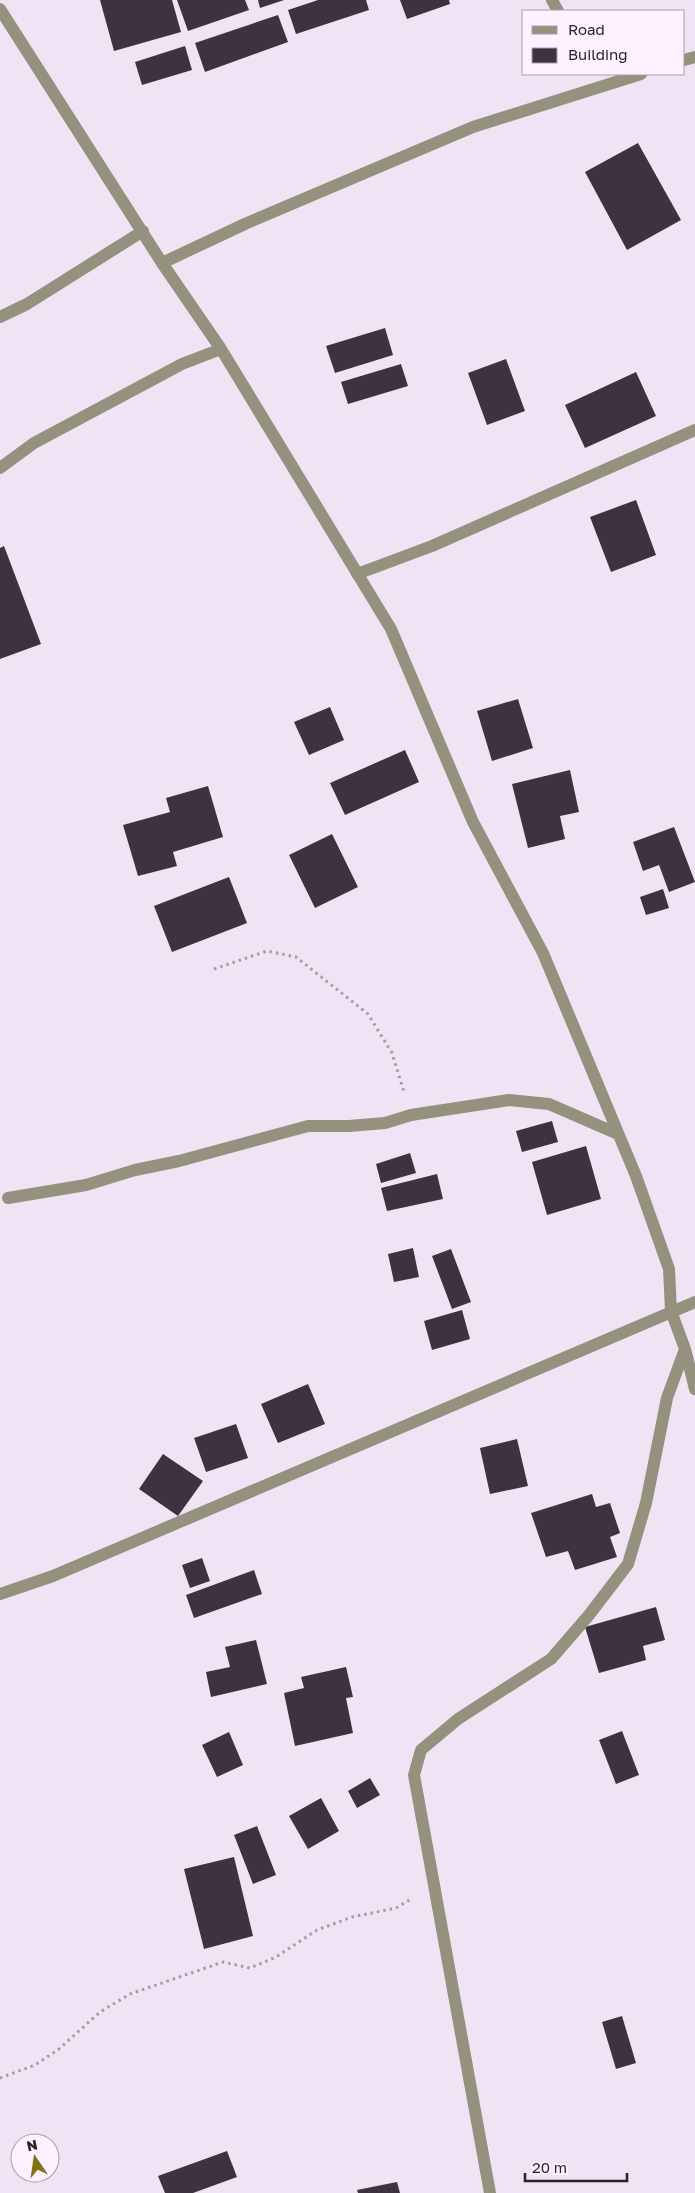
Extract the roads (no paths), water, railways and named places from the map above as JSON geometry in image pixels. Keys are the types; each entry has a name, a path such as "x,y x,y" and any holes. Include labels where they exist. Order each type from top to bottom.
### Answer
{"street":[{"path":"0,10 162,263 221,349 391,629 473,822 542,953 618,1134 669,1269 671,1311 685,1349 695,1390"},
{"path":"162,263 247,223 473,126 624,76"},
{"path":"0,317 27,304 143,231"},
{"path":"0,468 43,438 182,364 221,349"},
{"path":"357,574 432,546 695,430"},
{"path":"8,1198 86,1185 135,1170 308,1126 350,1126 385,1123 411,1114 509,1100 549,1104 618,1134"},
{"path":"0,1594 53,1576 695,1302"},
{"path":"490,2193 414,1774 421,1750 458,1719 551,1659 589,1615 628,1564 646,1503 668,1398 685,1349"}]}
